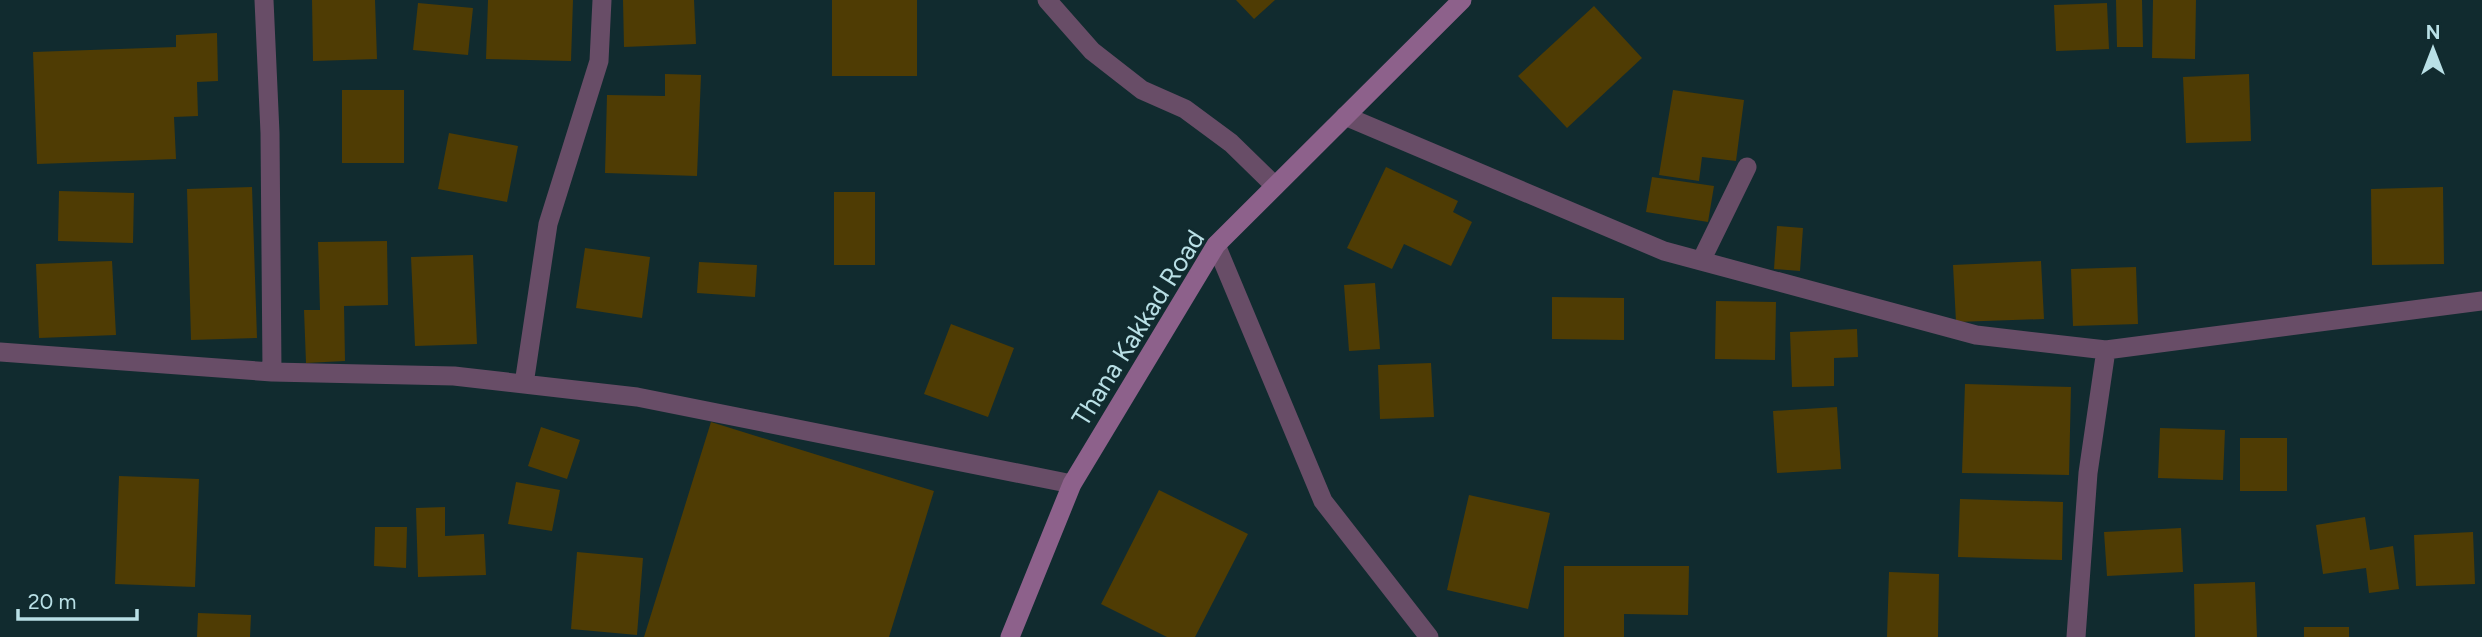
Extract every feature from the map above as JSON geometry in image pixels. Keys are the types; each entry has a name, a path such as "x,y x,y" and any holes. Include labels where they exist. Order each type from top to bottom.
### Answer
{"main road":[{"name":"Thana Kakkad Road","path":"1010,637 1072,484 1216,246 1462,0"}],"street":[{"path":"264,0 270,133 272,372"},
{"path":"524,384 548,224 599,61 602,0"},
{"path":"1047,0 1091,51 1142,90 1185,109 1231,143 1275,187"},
{"path":"1345,116 1664,251 1976,335 2106,350 2482,301"},
{"path":"1701,261 1747,167"},
{"path":"1216,246 1323,501 1429,637"},
{"path":"2077,637 2088,473 2106,350"},
{"path":"0,352 272,372 454,376 637,397 1072,484"}],"building":[{"path":"312,0 375,0 377,59 313,61"},
{"path":"488,0 573,0 571,61 486,59"},
{"path":"623,0 694,0 696,44 624,47"},
{"path":"832,0 917,0 917,76 832,76"},
{"path":"1236,0 1275,0 1254,19"},
{"path":"2116,0 2142,0 2143,47 2117,47"},
{"path":"2153,0 2196,0 2195,59 2152,58"},
{"path":"418,3 473,8 468,55 413,50"},
{"path":"2107,3 2109,49 2056,51 2054,5"},
{"path":"1594,6 1642,58 1567,128 1518,76"},
{"path":"217,33 218,81 197,82 198,116 174,117 176,159 37,164 33,52 176,47 176,35"},
{"path":"665,74 701,75 697,176 605,173 607,95 665,96"},
{"path":"2249,74 2251,141 2186,143 2183,77"},
{"path":"342,90 404,90 404,163 342,163"},
{"path":"1673,90 1744,100 1736,161 1702,157 1699,181 1659,175"},
{"path":"449,133 518,146 507,202 438,189"},
{"path":"1386,167 1458,201 1453,212 1472,222 1451,266 1404,244 1392,269 1347,248"},
{"path":"1652,177 1714,186 1708,222 1646,212"},
{"path":"252,187 257,338 191,340 187,189"},
{"path":"2443,187 2444,264 2372,265 2371,189"},
{"path":"59,191 134,193 133,243 58,241"},
{"path":"834,192 875,192 875,265 834,265"},
{"path":"1777,226 1803,228 1800,271 1774,269"},
{"path":"387,241 388,305 344,306 345,361 306,363 304,310 320,310 318,242"},
{"path":"585,248 650,257 642,318 576,308"},
{"path":"473,255 477,344 415,346 411,257"},
{"path":"112,261 116,335 39,338 36,264"},
{"path":"2041,261 2044,319 1956,322 1953,265"},
{"path":"699,262 757,265 755,297 697,293"},
{"path":"2136,267 2138,324 2073,326 2071,269"},
{"path":"1375,283 1380,349 1349,351 1344,285"},
{"path":"1552,297 1624,298 1624,340 1552,339"},
{"path":"1716,301 1776,302 1775,360 1715,359"},
{"path":"951,324 1014,348 988,417 924,394"},
{"path":"1857,329 1858,357 1834,358 1834,386 1792,387 1790,332"},
{"path":"1431,363 1434,417 1380,419 1378,365"},
{"path":"1965,384 2071,387 2069,475 1962,473"},
{"path":"1837,407 1841,469 1777,473 1773,411"},
{"path":"711,422 934,491 889,637 644,637"},
{"path":"541,427 580,440 567,479 528,466"},
{"path":"2160,428 2225,430 2223,480 2158,478"},
{"path":"2240,438 2287,438 2287,491 2240,491"},
{"path":"119,476 199,479 195,587 115,584"},
{"path":"516,482 560,490 552,531 508,524"},
{"path":"1159,490 1248,534 1195,637 1167,637 1101,604"},
{"path":"1469,495 1550,513 1528,609 1447,590"},
{"path":"1960,499 2063,502 2062,560 1958,557"},
{"path":"445,507 445,536 484,534 486,575 418,577 416,508"},
{"path":"2365,517 2370,550 2393,546 2399,589 2369,593 2366,568 2323,574 2316,525"},
{"path":"375,527 407,527 406,568 374,566"},
{"path":"2181,528 2183,572 2107,576 2104,532"},
{"path":"2473,532 2475,584 2416,586 2414,535"},
{"path":"577,552 643,558 637,635 571,629"},
{"path":"1564,566 1689,566 1688,615 1624,614 1624,637 1564,637"},
{"path":"1889,572 1939,574 1938,637 1887,637"},
{"path":"2255,582 2257,637 2195,637 2194,584"},
{"path":"198,613 251,615 250,637 197,637"},
{"path":"2304,627 2349,627 2349,637 2304,637"}]}
